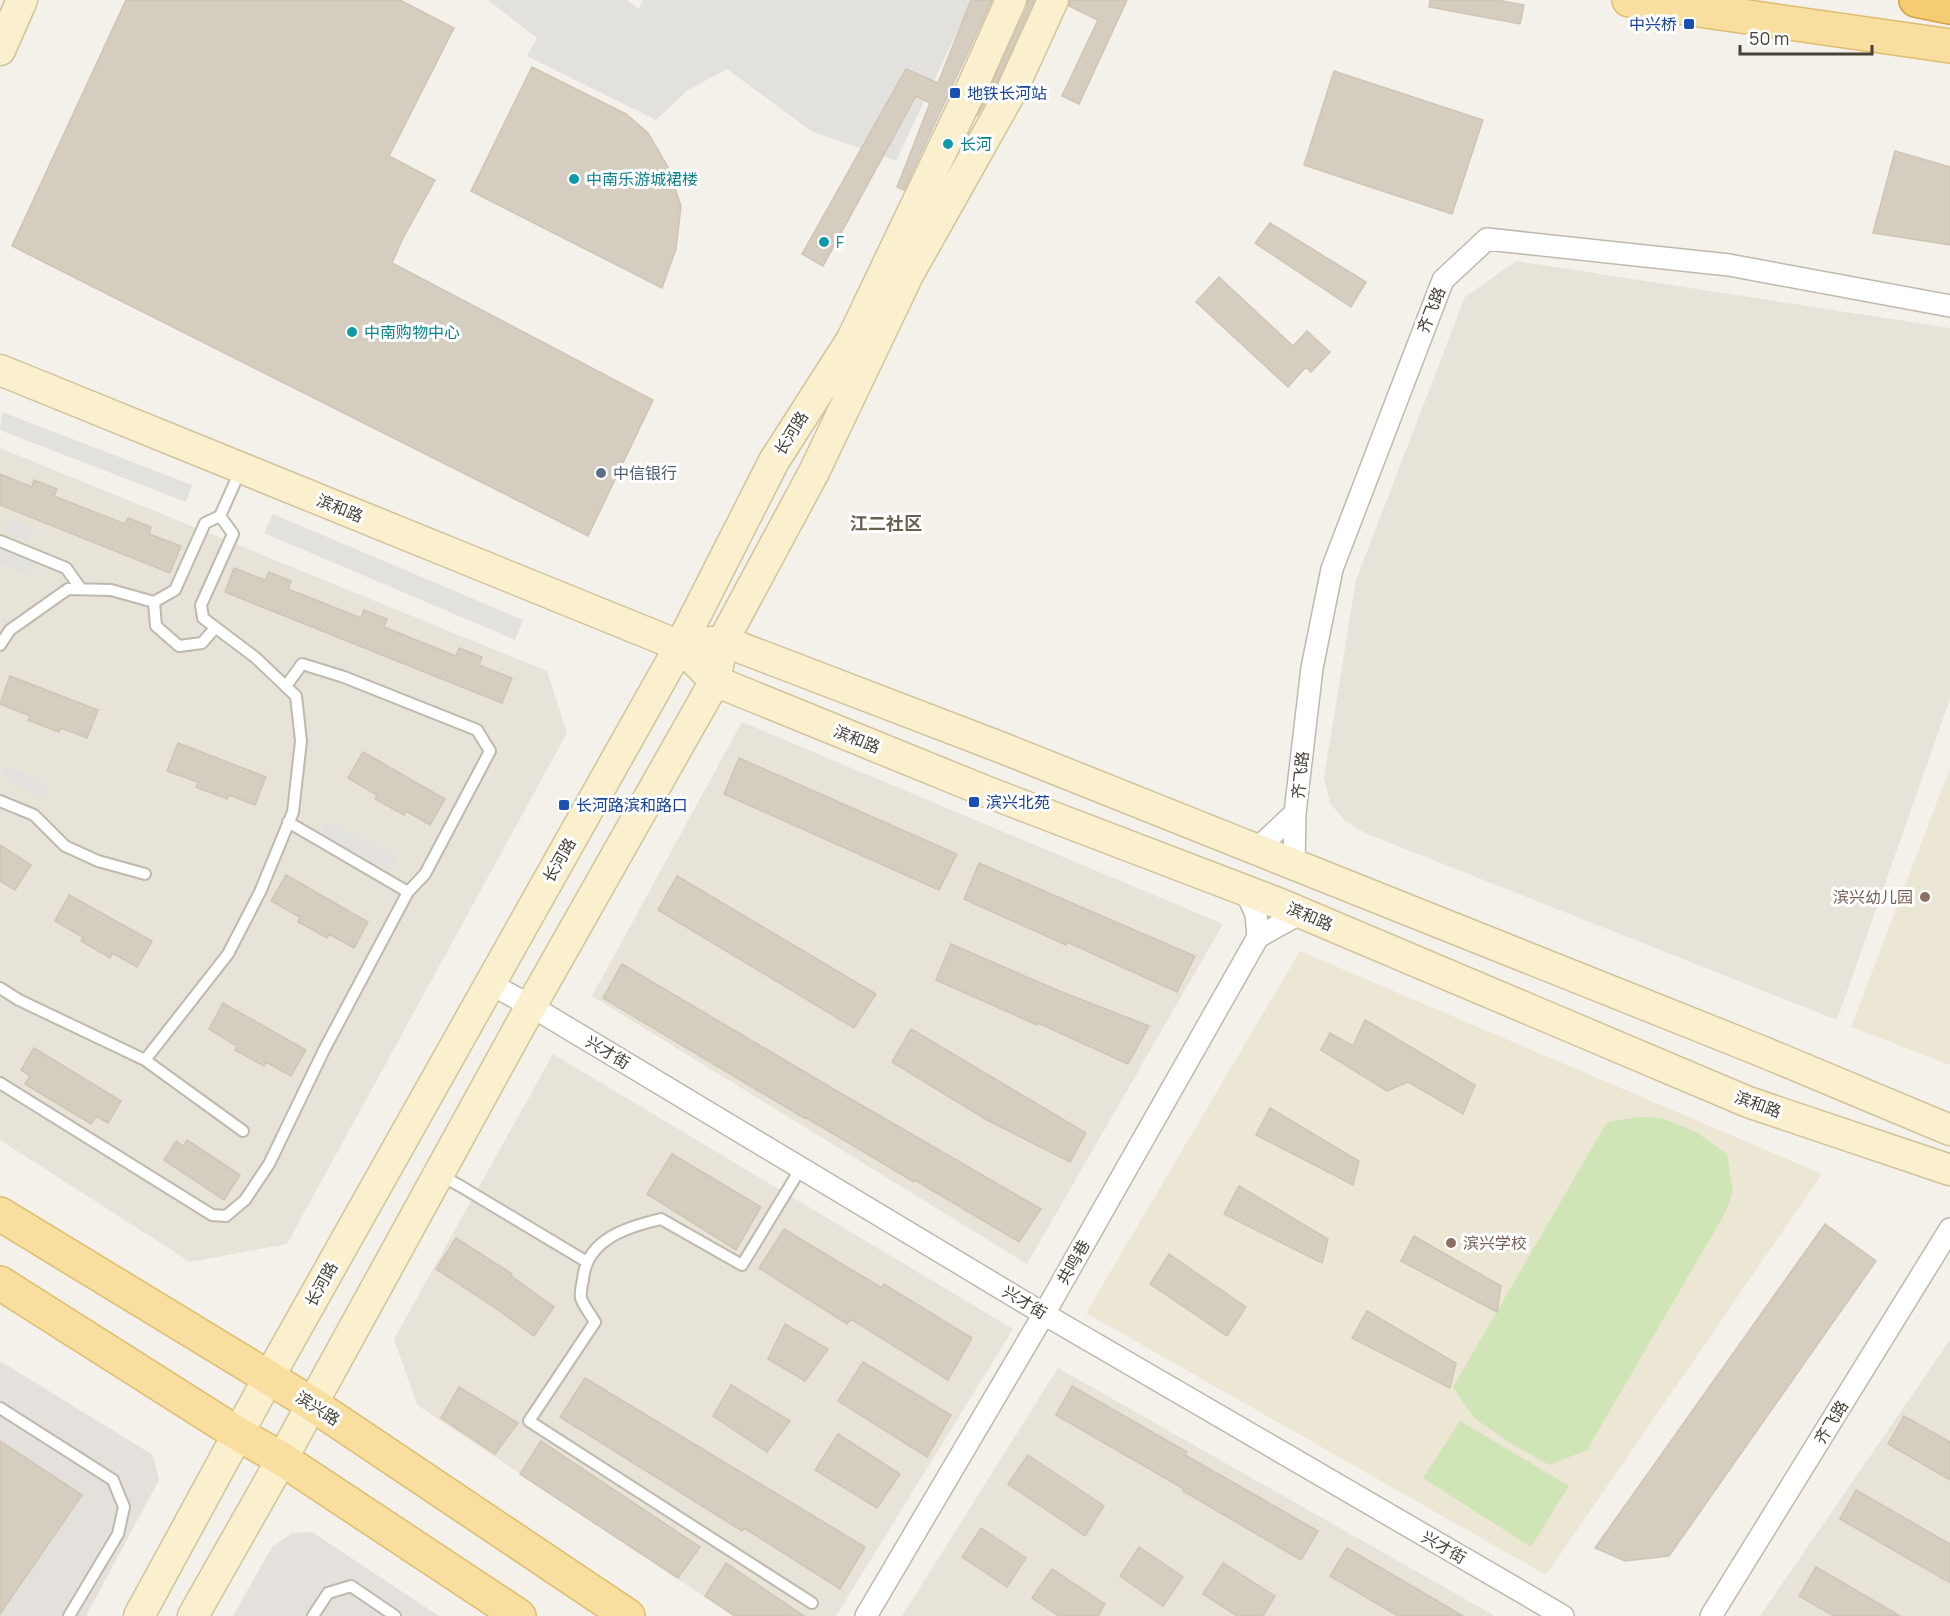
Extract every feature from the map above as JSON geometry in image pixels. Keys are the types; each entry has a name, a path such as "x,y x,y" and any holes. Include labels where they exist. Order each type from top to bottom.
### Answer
{"highway":[{"path":"1916,0 1950,7"}],"main road":[{"path":"0,50 22,0"},
{"name":"长河路","path":"139,1616 269,1377 680,646 774,461 852,339 968,96 1011,0"},
{"path":"193,1616 531,1006 715,681 723,641 814,472 908,275 1012,90 1053,0"},
{"path":"1629,0 1950,46"},
{"name":"滨和路","path":"0,370 680,646 715,681 985,790 1245,890 1748,1102 1950,1170"},
{"name":"滨和路","path":"680,646 723,641 1005,750 1761,1051 1950,1130"},
{"name":"滨兴路","path":"0,1214 312,1404 628,1616"},
{"path":"0,1283 238,1434 282,1459 519,1616"}],"street":[{"name":"齐飞路","path":"1294,866 1296,813 1312,668 1332,569 1443,280 1487,239 1729,265 1950,306"},
{"name":"齐飞路","path":"1256,850 1296,813"},
{"path":"1245,890 1255,910 1258,937 1301,913"},
{"name":"共鸣巷","path":"866,1616 1044,1314 1258,937"},
{"name":"兴才街","path":"489,983 1044,1314 1563,1616"},
{"name":"齐飞路","path":"1711,1616 1950,1229"}],"lane":[{"path":"0,645 10,630 68,589 111,590 154,602 175,590 205,523 220,516 241,468"},
{"path":"145,1060 228,954 260,892 292,812 301,741 296,696 256,658 203,618 201,605 233,534 220,516"},
{"path":"0,541 66,568 81,589"},
{"path":"154,602 156,626 179,646 202,643 215,628"},
{"path":"0,1083 212,1215 226,1216 245,1200 269,1164 324,1050 408,892 425,874 490,751 477,730 344,677 302,664 286,686"},
{"path":"0,801 34,815 65,846 98,861 145,874"},
{"path":"288,822 408,892"},
{"path":"0,988 19,1000 145,1060 243,1131"},
{"path":"801,1168 742,1265 661,1219 636,1225 597,1246 584,1267 581,1298 595,1322 528,1421 812,1603"},
{"path":"439,1174 587,1262"},
{"path":"0,1408 113,1480 124,1507 118,1534 69,1616"},
{"path":"313,1616 328,1593 351,1586 395,1616"}],"shaded area":[{"path":"488,0 627,0 639,9 643,0 972,0 896,161 811,131 727,69 688,90 656,120 527,56 537,38"},
{"path":"1516,261 1950,328 1950,699 1837,1020 1365,833 1345,821 1330,803 1324,778 1356,580 1465,297"},
{"path":"2,412 192,485 186,502 0,430"},
{"path":"0,448 547,671 567,733 287,1244 190,1262 0,1140"},
{"path":"273,514 523,620 515,640 264,533"},
{"path":"8,518 34,529 28,542 2,531"},
{"path":"0,547 37,562 31,576 0,564"},
{"name":"滨兴北苑","path":"742,722 1223,924 1027,1264 592,996"},
{"path":"8,765 48,788 43,798 2,776"},
{"name":"滨兴幼儿园","path":"1950,768 1950,1065 1851,1027"},
{"path":"326,821 396,858 389,870 320,834"},
{"name":"滨兴学校","path":"1300,951 1822,1174 1546,1575 1086,1313"},
{"path":"553,1054 1013,1329 836,1616 733,1616 417,1405 394,1339"},
{"path":"1950,1340 1950,1616 1760,1616"},
{"path":"0,1361 153,1455 159,1480 86,1616 0,1616"},
{"path":"1058,1368 1495,1616 902,1616"},
{"path":"312,1532 439,1616 233,1616 272,1547 292,1533"}],"green space":[{"path":"1639,1117 1662,1118 1696,1132 1727,1154 1733,1192 1725,1213 1587,1450 1549,1465 1474,1418 1453,1387 1607,1122"},
{"path":"1460,1421 1569,1486 1531,1547 1423,1478"}],"building":[{"name":"中南购物中心","path":"126,0 400,0 454,28 389,156 435,180 392,263 653,400 588,536 12,246"},
{"path":"971,0 992,0 904,190 897,187 930,103 916,96 823,266 802,254 906,69 938,83"},
{"path":"1028,0 1034,0 997,82 977,116 1027,7"},
{"path":"1070,0 1127,0 1079,104 1062,96 1098,20 1069,6"},
{"path":"1430,0 1497,0 1524,5 1520,24 1429,7"},
{"name":"中南乐游城裙楼","path":"532,67 626,114 648,133 668,167 681,206 676,249 662,288 471,191"},
{"path":"1334,71 1483,120 1452,214 1304,165"},
{"path":"1895,151 1950,167 1950,245 1873,233"},
{"path":"1270,223 1366,282 1351,307 1255,243"},
{"path":"1219,277 1293,346 1307,331 1330,352 1311,372 1306,367 1288,387 1196,302"},
{"path":"0,474 32,487 34,480 57,489 54,496 125,524 128,518 151,527 149,534 181,546 170,573 0,505"},
{"path":"234,568 265,580 269,572 291,581 288,589 361,618 364,610 387,619 384,627 456,656 459,648 482,657 479,665 512,678 502,703 225,592"},
{"path":"10,676 98,710 87,738 61,728 59,732 28,720 30,716 0,704"},
{"path":"178,743 266,777 255,805 229,795 227,799 196,787 198,782 167,771"},
{"path":"363,752 445,799 430,825 406,811 404,815 375,799 377,795 348,778"},
{"path":"739,758 957,854 939,890 724,794"},
{"path":"0,845 31,865 15,890 0,881"},
{"path":"979,863 1195,956 1177,992 1067,942 1066,945 964,899"},
{"path":"286,875 368,922 354,948 329,934 327,938 298,922 300,917 271,901"},
{"path":"677,876 876,994 854,1028 658,910"},
{"path":"69,895 152,941 137,967 112,953 110,958 81,941 83,937 55,921"},
{"path":"951,944 1057,990 1149,1026 1128,1064 936,980"},
{"path":"622,964 1041,1209 1019,1242 804,1118 603,998"},
{"path":"223,1003 306,1050 291,1076 266,1062 264,1066 235,1050 237,1046 209,1029"},
{"path":"1365,1020 1475,1085 1463,1114 1408,1082 1387,1091 1321,1050 1330,1033 1353,1046"},
{"path":"911,1029 1086,1133 1070,1162 987,1120 892,1062"},
{"path":"34,1048 121,1101 108,1123 96,1116 91,1124 25,1084 30,1076 21,1070"},
{"path":"1270,1108 1359,1161 1353,1185 1256,1135"},
{"path":"187,1140 240,1175 224,1200 164,1160 176,1141 183,1146"},
{"path":"672,1154 761,1207 736,1250 647,1194"},
{"path":"1239,1186 1328,1239 1322,1263 1224,1214"},
{"path":"1825,1224 1876,1261 1669,1556 1625,1561 1595,1548"},
{"path":"784,1229 882,1288 884,1284 972,1338 948,1380 851,1319 847,1324 759,1268"},
{"path":"1414,1236 1501,1286 1497,1312 1401,1261"},
{"path":"456,1238 512,1274 511,1276 554,1307 534,1336 436,1269"},
{"path":"1169,1254 1246,1307 1227,1336 1150,1284"},
{"path":"1367,1311 1456,1363 1450,1388 1352,1338"},
{"path":"785,1324 828,1349 805,1381 768,1359"},
{"path":"863,1362 951,1415 927,1457 838,1401"},
{"path":"585,1378 865,1547 840,1589 744,1528 742,1531 560,1417"},
{"path":"731,1385 790,1421 767,1452 713,1416"},
{"path":"1072,1386 1187,1452 1185,1455 1318,1531 1301,1560 1056,1415"},
{"path":"459,1387 518,1423 495,1454 441,1418"},
{"path":"1904,1416 1950,1442 1950,1480 1888,1444"},
{"path":"838,1434 900,1474 877,1508 815,1470"},
{"path":"0,1441 82,1495 0,1614"},
{"path":"541,1441 700,1547 678,1578 520,1474"},
{"path":"1028,1455 1104,1506 1085,1536 1008,1484"},
{"path":"1856,1490 1950,1544 1950,1583 1840,1519"},
{"path":"981,1528 1026,1558 1007,1587 962,1557"},
{"path":"1139,1547 1183,1577 1163,1606 1120,1576"},
{"path":"1347,1548 1463,1616 1398,1616 1330,1576"},
{"path":"726,1563 804,1616 735,1616 705,1596"},
{"path":"1223,1563 1275,1596 1263,1616 1237,1616 1203,1594"},
{"path":"1816,1567 1900,1616 1834,1616 1799,1596"},
{"path":"1052,1569 1105,1604 1098,1616 1059,1616 1032,1598"}],"place":[{"name":"中兴桥","path":"1689,24"},
{"name":"地铁长河站","path":"955,93"},
{"name":"长河","path":"948,144"},
{"name":"中南乐游城裙楼","path":"574,179"},
{"name":"F","path":"824,242"},
{"name":"中南购物中心","path":"352,332"},
{"name":"中信银行","path":"601,473"},
{"name":"滨兴北苑","path":"974,802"},
{"name":"长河路滨和路口","path":"564,805"},
{"name":"滨兴幼儿园","path":"1925,897"},
{"name":"滨兴学校","path":"1451,1243"}],"district":[{"name":"江二社区","path":"886,524"}]}
